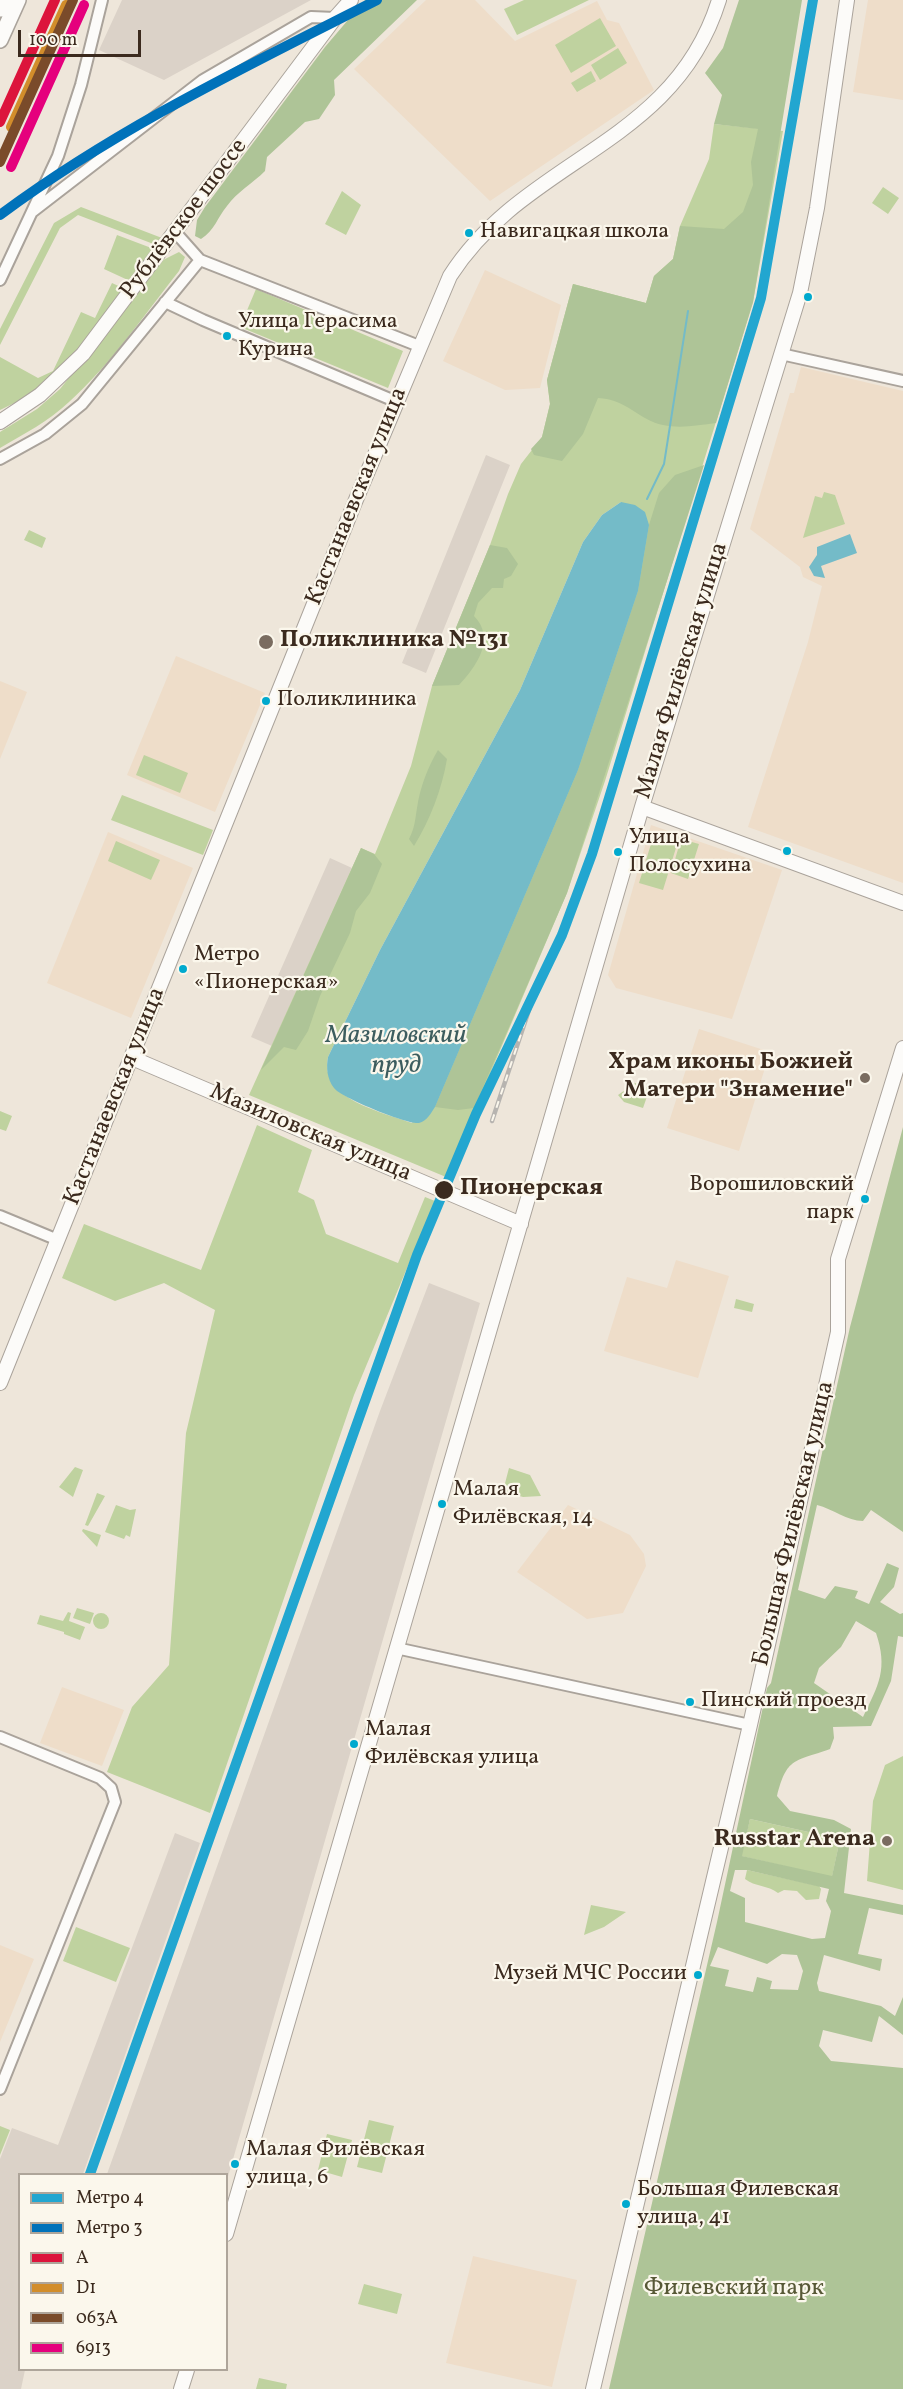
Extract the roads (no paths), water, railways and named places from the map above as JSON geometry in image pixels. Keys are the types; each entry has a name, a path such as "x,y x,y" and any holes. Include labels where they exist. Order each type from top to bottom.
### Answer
{"main road":[{"path":"0,9 4,0"},
{"path":"0,40 18,0"}],"street":[{"path":"0,280 58,156 81,85 102,0"},
{"name":"Рублёвское шоссе","path":"0,422 40,395 84,354 335,18 351,0"},
{"name":"Кастанаевская улица","path":"0,1383 419,346 450,276 498,217 529,193 646,113 666,92 700,48 719,0"},
{"name":"Малая Филёвская улица","path":"228,2227 642,807 800,293 817,208 847,0"},
{"path":"32,212 203,80 311,17 335,18"},
{"path":"176,233 200,260 419,346"},
{"path":"0,459 45,434 82,404 200,260"},
{"path":"165,302 209,323 397,402"},
{"path":"781,354 903,381"},
{"path":"642,807 903,903"},
{"name":"Большая Филёвская улица","path":"593,2389 750,1725 838,1332 838,1259 903,1048"},
{"name":"Мазиловская улица","path":"132,1058 521,1224"},
{"path":"0,1216 58,1240"},
{"path":"396,1648 750,1725"},
{"path":"0,1737 100,1778 111,1788 115,1802 0,2089"},
{"path":"181,2389 187,2371"}],"water":[{"name":"Мазиловский пруд","path":"621,502 635,505 645,512 649,525 638,591 578,770 435,1107 427,1119 419,1123 402,1120 375,1110 348,1098 334,1088 328,1073 328,1057 380,950 520,690 583,542 602,515"},
{"path":"850,534 857,553 821,566 825,578 814,576 809,567 817,555 817,547"}],"waterway":[{"path":"647,499 664,464 688,311"}],"railway":[{"path":"492,1121 532,1001"}],"metro line":[{"name":"3","path":"0,215 44,183 136,126 231,74 377,0"},
{"name":"4","path":"90,2173 417,1255 476,1114 562,935 592,854 761,298 813,0"}],"place":[{"name":"Навигацкая школа","path":"469,233"},
{"name":"Улица Герасима Курина","path":"227,336"},
{"name":"Поликлиника №131","path":"266,642"},
{"name":"Поликлиника","path":"266,701"},
{"name":"Улица Полосухина","path":"618,852"},
{"name":"Метро «Пионерская»","path":"183,969"},
{"name":"Храм иконы Божией Матери \"Знамение\"","path":"865,1078"},
{"name":"Пионерская","path":"444,1190"},
{"name":"Ворошиловский парк","path":"865,1199"},
{"name":"Малая Филёвская, 14","path":"442,1504"},
{"name":"Пинский проезд","path":"690,1702"},
{"name":"Малая Филёвская улица","path":"354,1744"},
{"name":"Russtar Arena","path":"887,1841"},
{"name":"Музей МЧС России","path":"698,1975"},
{"name":"Малая Филёвская улица, 6","path":"235,2164"},
{"name":"Большая Филевская улица, 41","path":"626,2204"}],"park label":[{"name":"Филевский парк","path":"734,2290"}]}
